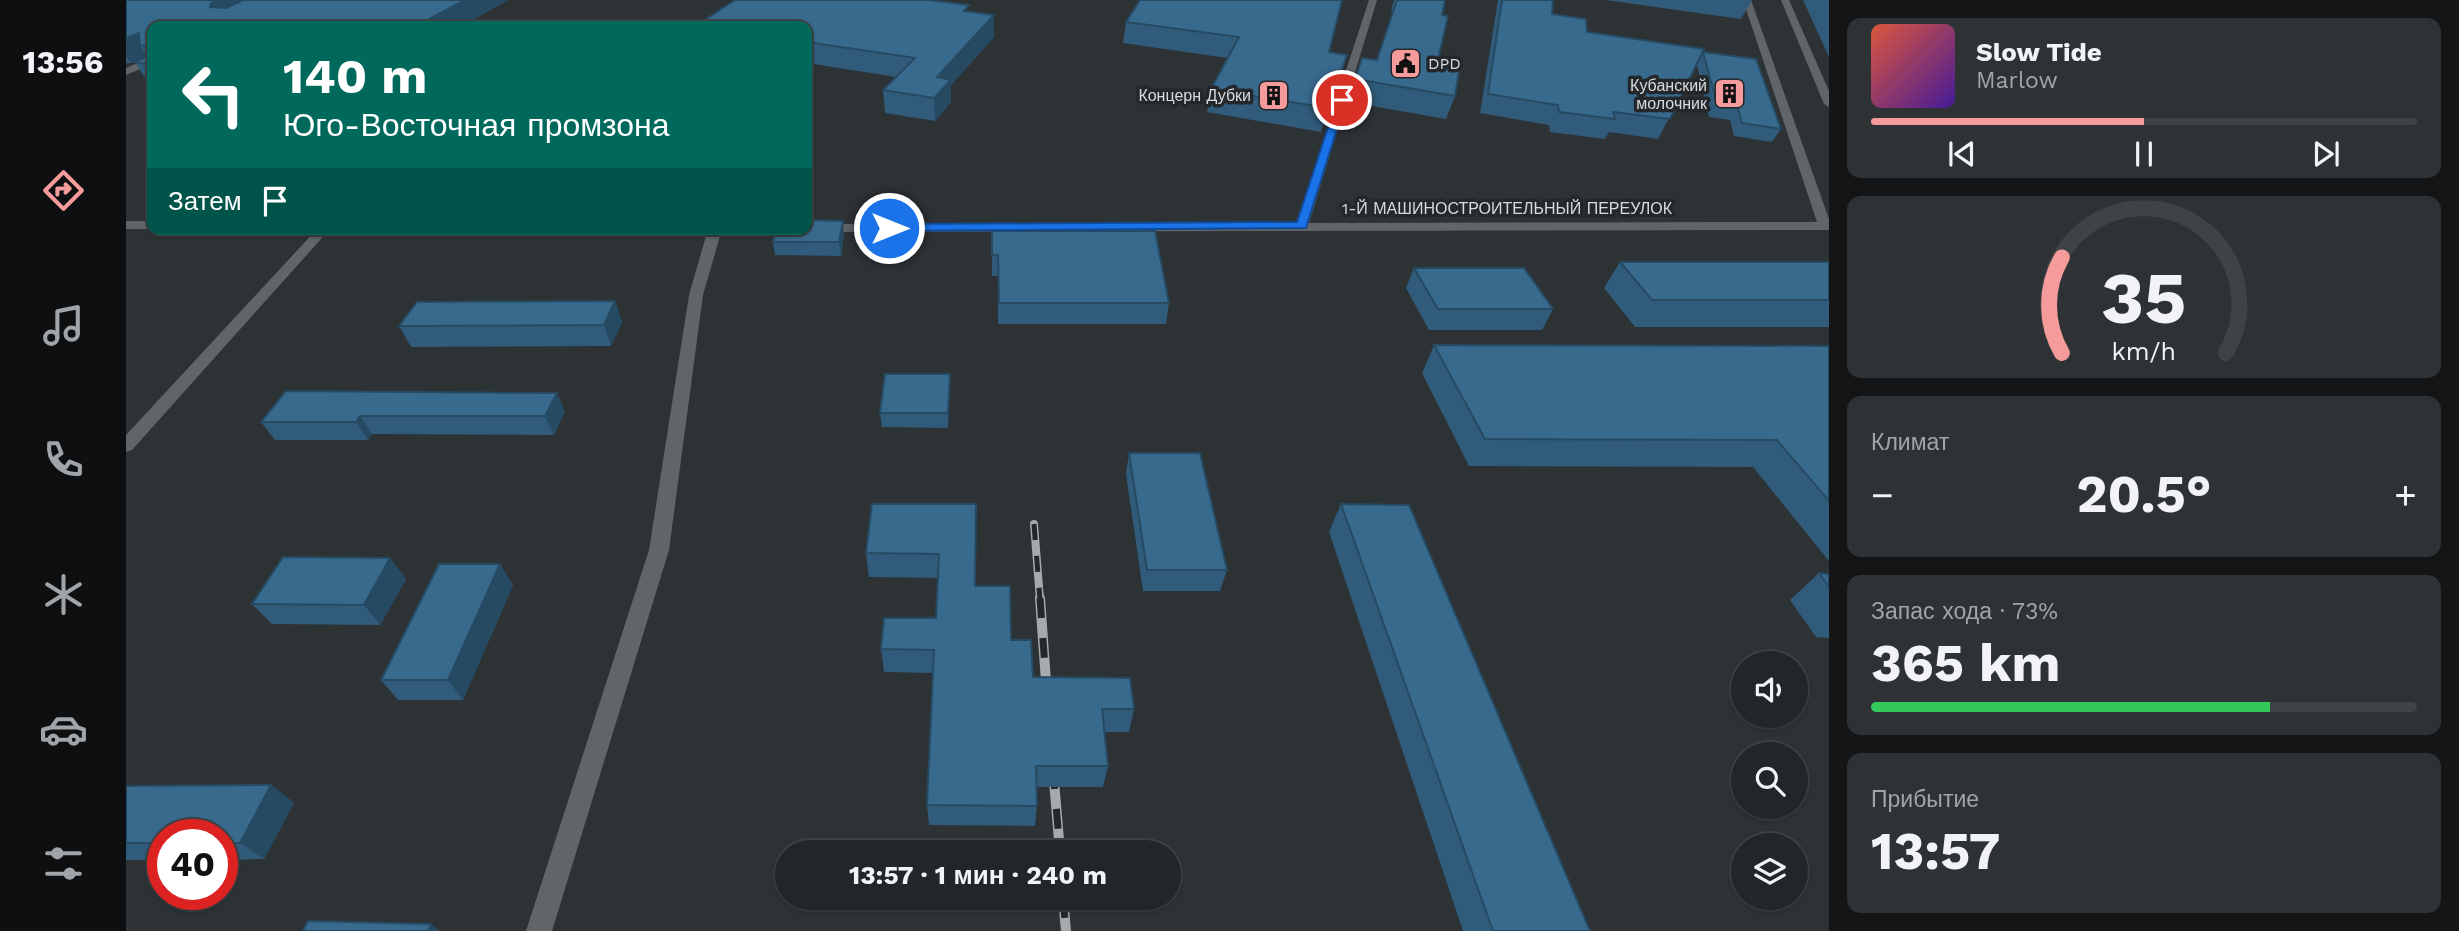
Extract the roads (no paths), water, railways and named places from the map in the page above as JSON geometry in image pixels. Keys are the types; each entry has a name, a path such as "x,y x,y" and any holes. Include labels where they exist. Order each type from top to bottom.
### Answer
{"street":[{"path":"1302,226 1373,0"},
{"path":"1747,0 1827,226"},
{"path":"1785,0 1829,104"},
{"path":"126,72 147,63"},
{"path":"126,225 147,225"},
{"name":"1-Й МАШИНОСТРОИТЕЛЬНЫЙ ПЕРЕУЛОК","path":"812,228 1827,226"},
{"path":"126,446 319,235"},
{"path":"539,931 659,550 695,295 713,235"}],"railway":[{"path":"1034,524 1040,600"},
{"path":"1040,598 1047,695"},
{"path":"1053,769 1059,840"},
{"path":"1064,910 1066,931"}],"place":[{"name":"DPD","path":"1405,63"},
{"name":"Кубанский молочник","path":"1730,94"},
{"name":"Концерн Дубки","path":"1274,95"}]}
